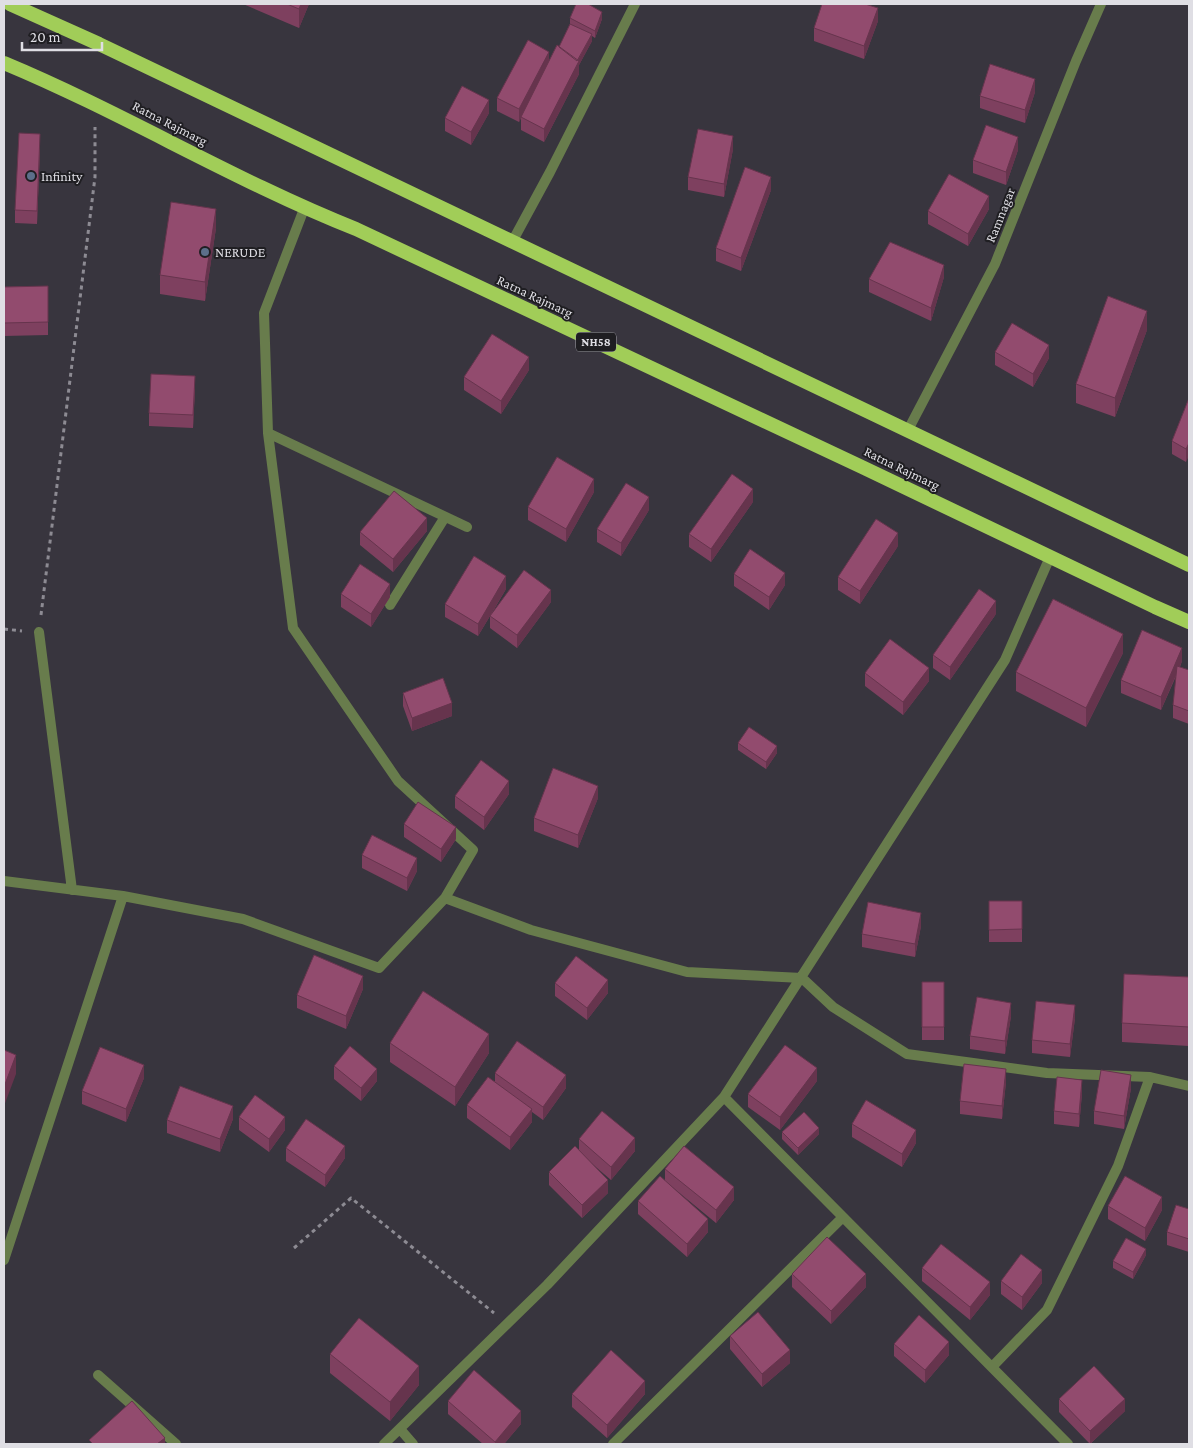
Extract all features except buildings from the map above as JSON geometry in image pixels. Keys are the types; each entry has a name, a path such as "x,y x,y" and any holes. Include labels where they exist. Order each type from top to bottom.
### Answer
{"highway":[{"path":"10,4 99,44 1189,564"},
{"name":"Ratna Rajmarg","path":"4,63 96,104 304,209 365,233 1189,622"}],"street":[{"path":"512,242 550,172 635,4"},
{"name":"Ramnagar","path":"908,430 995,264 1076,61 1101,4"},
{"path":"4,881 123,896 243,919 379,968 445,898 473,850 398,781 293,628 268,433 264,313 304,209"},
{"path":"268,433 467,526"},
{"path":"390,605 445,517"},
{"path":"384,1444 508,1324 619,1210 724,1097 1005,660 1050,557"},
{"path":"39,632 72,890"},
{"path":"4,1260 123,896"},
{"path":"445,898 531,930 687,972 802,978 833,1007 907,1054 1047,1073 1150,1077 1189,1086"},
{"path":"992,1367 1047,1310 1118,1166 1150,1077"},
{"path":"724,1097 1068,1444"},
{"path":"613,1444 843,1217"},
{"path":"98,1375 176,1444"},
{"path":"400,1429 413,1444"}],"path":[{"path":"39,632 95,177 96,104"},
{"path":"294,1248 351,1198 508,1324"}],"place":[{"name":"Infinity","path":"31,176"},
{"name":"NERUDE","path":"205,252"}]}
